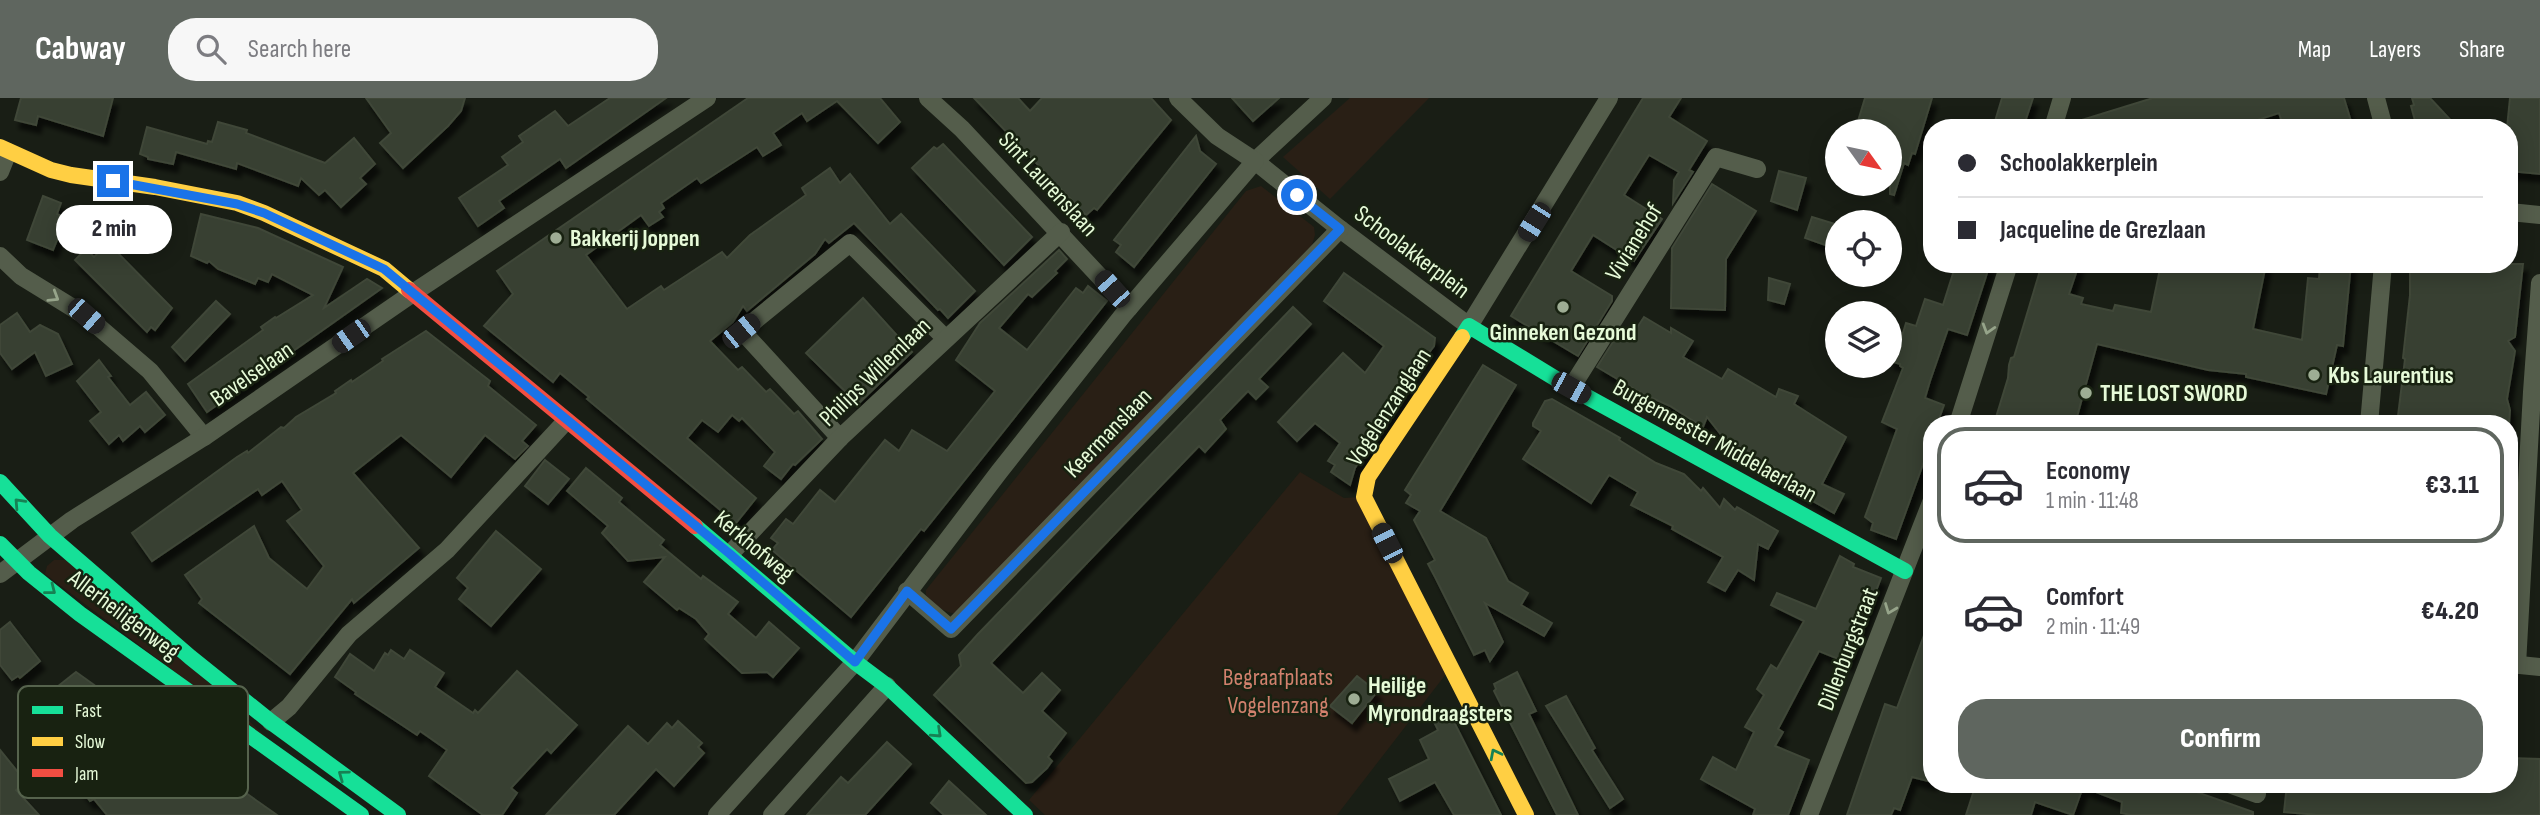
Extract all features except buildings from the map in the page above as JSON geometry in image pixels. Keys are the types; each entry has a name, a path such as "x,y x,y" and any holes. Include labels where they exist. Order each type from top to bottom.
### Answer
{"street":[{"name":"Bavelselaan","path":"0,574 72,520 204,437 413,293 707,98"},
{"name":"Sint Laurenslaan","path":"928,98 962,129 1129,307"},
{"name":"Schoolakkerplein","path":"1178,98 1217,136 1255,161 1469,326 1609,98"},
{"path":"717,815 855,662 907,591 1129,307 1255,161 1323,98"},
{"path":"2056,119 2062,98"},
{"path":"2376,98 2382,119"},
{"name":"Kerkhofweg","path":"4,150 51,170 71,175 155,187 237,204 264,213 384,269 887,686 1025,815"},
{"path":"0,172 4,150"},
{"name":"Vivianehof","path":"1571,388 1716,157 1757,169"},
{"path":"2518,213 2540,215"},
{"name":"Keermanslaan","path":"907,591 951,629 1340,229"},
{"name":"Philips Willemlaan","path":"730,554 840,438 1061,232"},
{"path":"840,438 741,331 850,243 945,338"},
{"path":"0,256 21,276 86,316 150,371 204,437"},
{"path":"1961,415 2006,273"},
{"path":"2370,415 2382,273"},
{"path":"2518,592 2540,283"},
{"name":"Burgemeester Middelaerlaan","path":"1469,326 1571,388 1905,571"},
{"name":"Vogelenzanglaan","path":"1469,326 1368,477 1364,497 1526,815"},
{"path":"271,722 289,707 349,634 447,550 566,421"},
{"name":"Allerheiligenweg","path":"0,482 50,536 226,686"},
{"name":"Dillenburgstraat","path":"1809,815 1905,571 1923,537"},
{"name":"Allerheiligenweg","path":"0,544 15,562 179,686"},
{"path":"2518,665 2540,667"},
{"path":"772,815 887,686"},
{"name":"Allerheiligenweg","path":"248,704 398,815"},
{"name":"Allerheiligenweg","path":"248,737 361,815"}],"green space":[{"path":"1350,98 1429,98 1330,199 1283,157"},
{"path":"1261,186 1314,227 1312,245 960,613 950,613 937,606 926,595 926,590 1246,191"},
{"name":"Begraafplaats Vogelenzang","path":"1300,472 1344,498 1360,497 1446,674 1337,815 1045,815 1029,800"},
{"path":"54,560 66,560 181,656 213,686 194,686 45,574 47,566"},
{"path":"248,720 285,755 248,727"}],"traffic: fast":[{"path":"1462,337 1469,326 1571,388 1905,571"},
{"path":"0,482 50,536 226,686"},
{"path":"695,526 887,686 1025,815"},
{"path":"0,544 29,573 80,614 181,686"},
{"path":"248,704 398,815"},
{"path":"248,734 361,815"}],"traffic: slow":[{"path":"0,147 51,170 71,175 155,187 237,203 384,269 409,290"},
{"path":"1462,337 1368,477 1364,497 1526,815"}],"traffic: jam":[{"path":"409,290 695,526"}],"place":[{"name":"Bakkerij Joppen","path":"556,238"},
{"name":"Ginneken Gezond","path":"1563,307"},
{"name":"Kbs Laurentius","path":"2314,375"},
{"name":"THE LOST SWORD","path":"2086,393"},
{"name":"Heilige Myrondraagsters","path":"1354,699"}],"route":[{"path":"113,181 237,204 264,213 384,269 730,554 855,662 907,591 951,629 1340,229 1297,195"}]}
